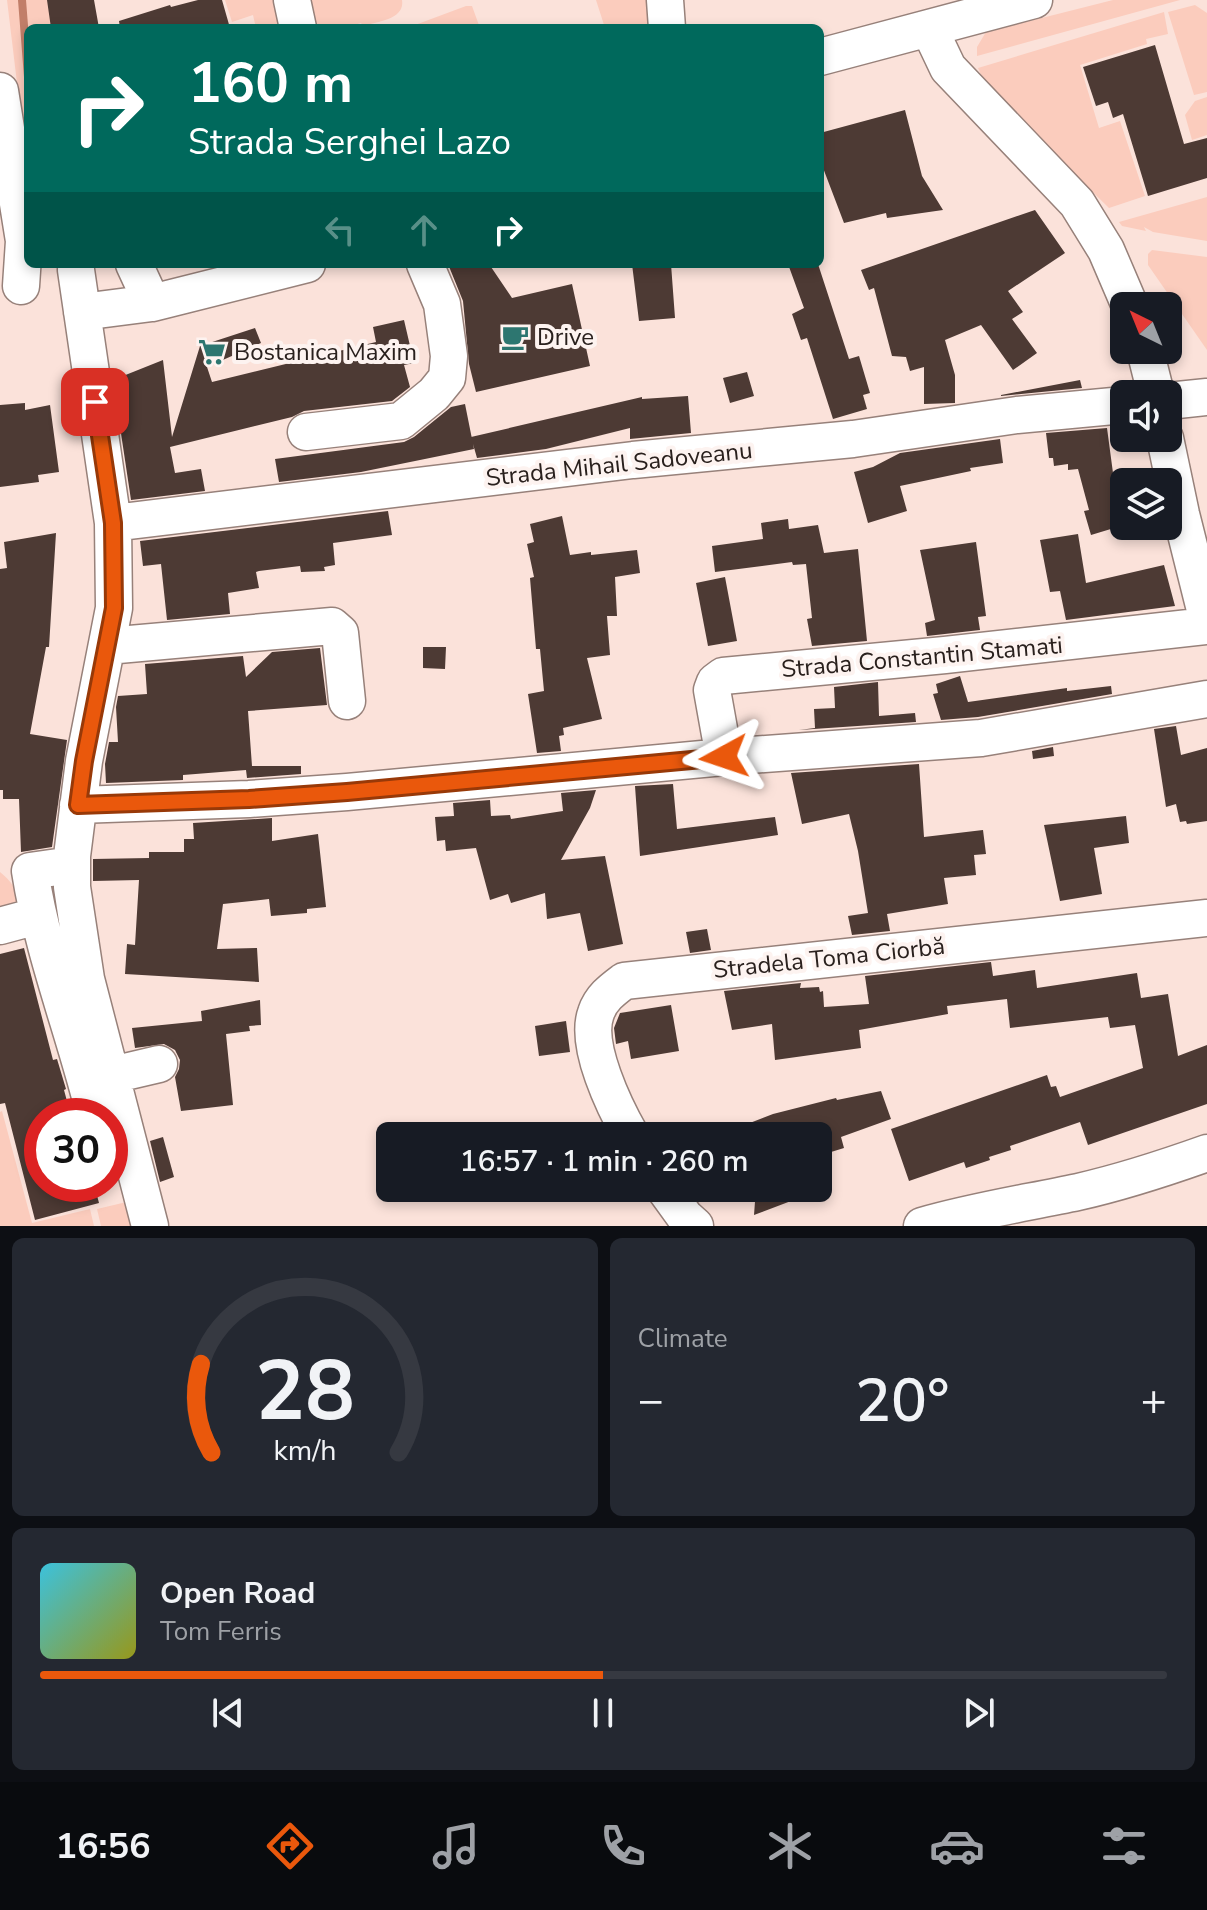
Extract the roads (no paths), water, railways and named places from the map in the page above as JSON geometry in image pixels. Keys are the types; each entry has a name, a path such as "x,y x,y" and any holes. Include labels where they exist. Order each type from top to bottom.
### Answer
{"street":[{"path":"292,0 297,24"},
{"path":"665,0 667,24"},
{"path":"824,56 1034,0"},
{"path":"929,28 948,68 1077,203 1106,250 1124,292"},
{"path":"0,91 24,241 11,289"},
{"path":"11,289 84,268"},
{"path":"87,268 82,312 113,523 114,608 84,761 72,887 86,979 112,1075 114,1098"},
{"path":"136,268 152,303"},
{"path":"82,312 152,303 291,268"},
{"path":"306,432 401,421 434,394 447,378 449,356 442,304 427,268"},
{"path":"1182,400 1207,397"},
{"name":"Strada Mihail Sadoveanu","path":"113,523 617,462 853,439 1017,415 1110,406"},
{"path":"1168,452 1207,618"},
{"path":"107,646 332,626 340,633 347,701"},
{"name":"Strada Constantin Stamati","path":"724,757 712,690 723,676 1207,626"},
{"path":"78,805 347,792 724,757 981,738 1207,699"},
{"path":"72,865 30,871 37,916 91,1098"},
{"path":"0,926 37,916"},
{"name":"Stradela Toma Ciorbă","path":"623,1122 599,1062 594,1037 595,1015 600,1005 606,995 624,981 1207,918"},
{"path":"112,1075 159,1064"},
{"path":"922,1226 1012,1216 1207,1153"},
{"path":"128,1175 150,1226"},
{"path":"674,1202 695,1226"}],"waterway":[{"path":"22,0 24,26"}],"place":[{"name":"Drive","path":"515,337"},
{"name":"Bostanica Maxim","path":"212,352"}]}
